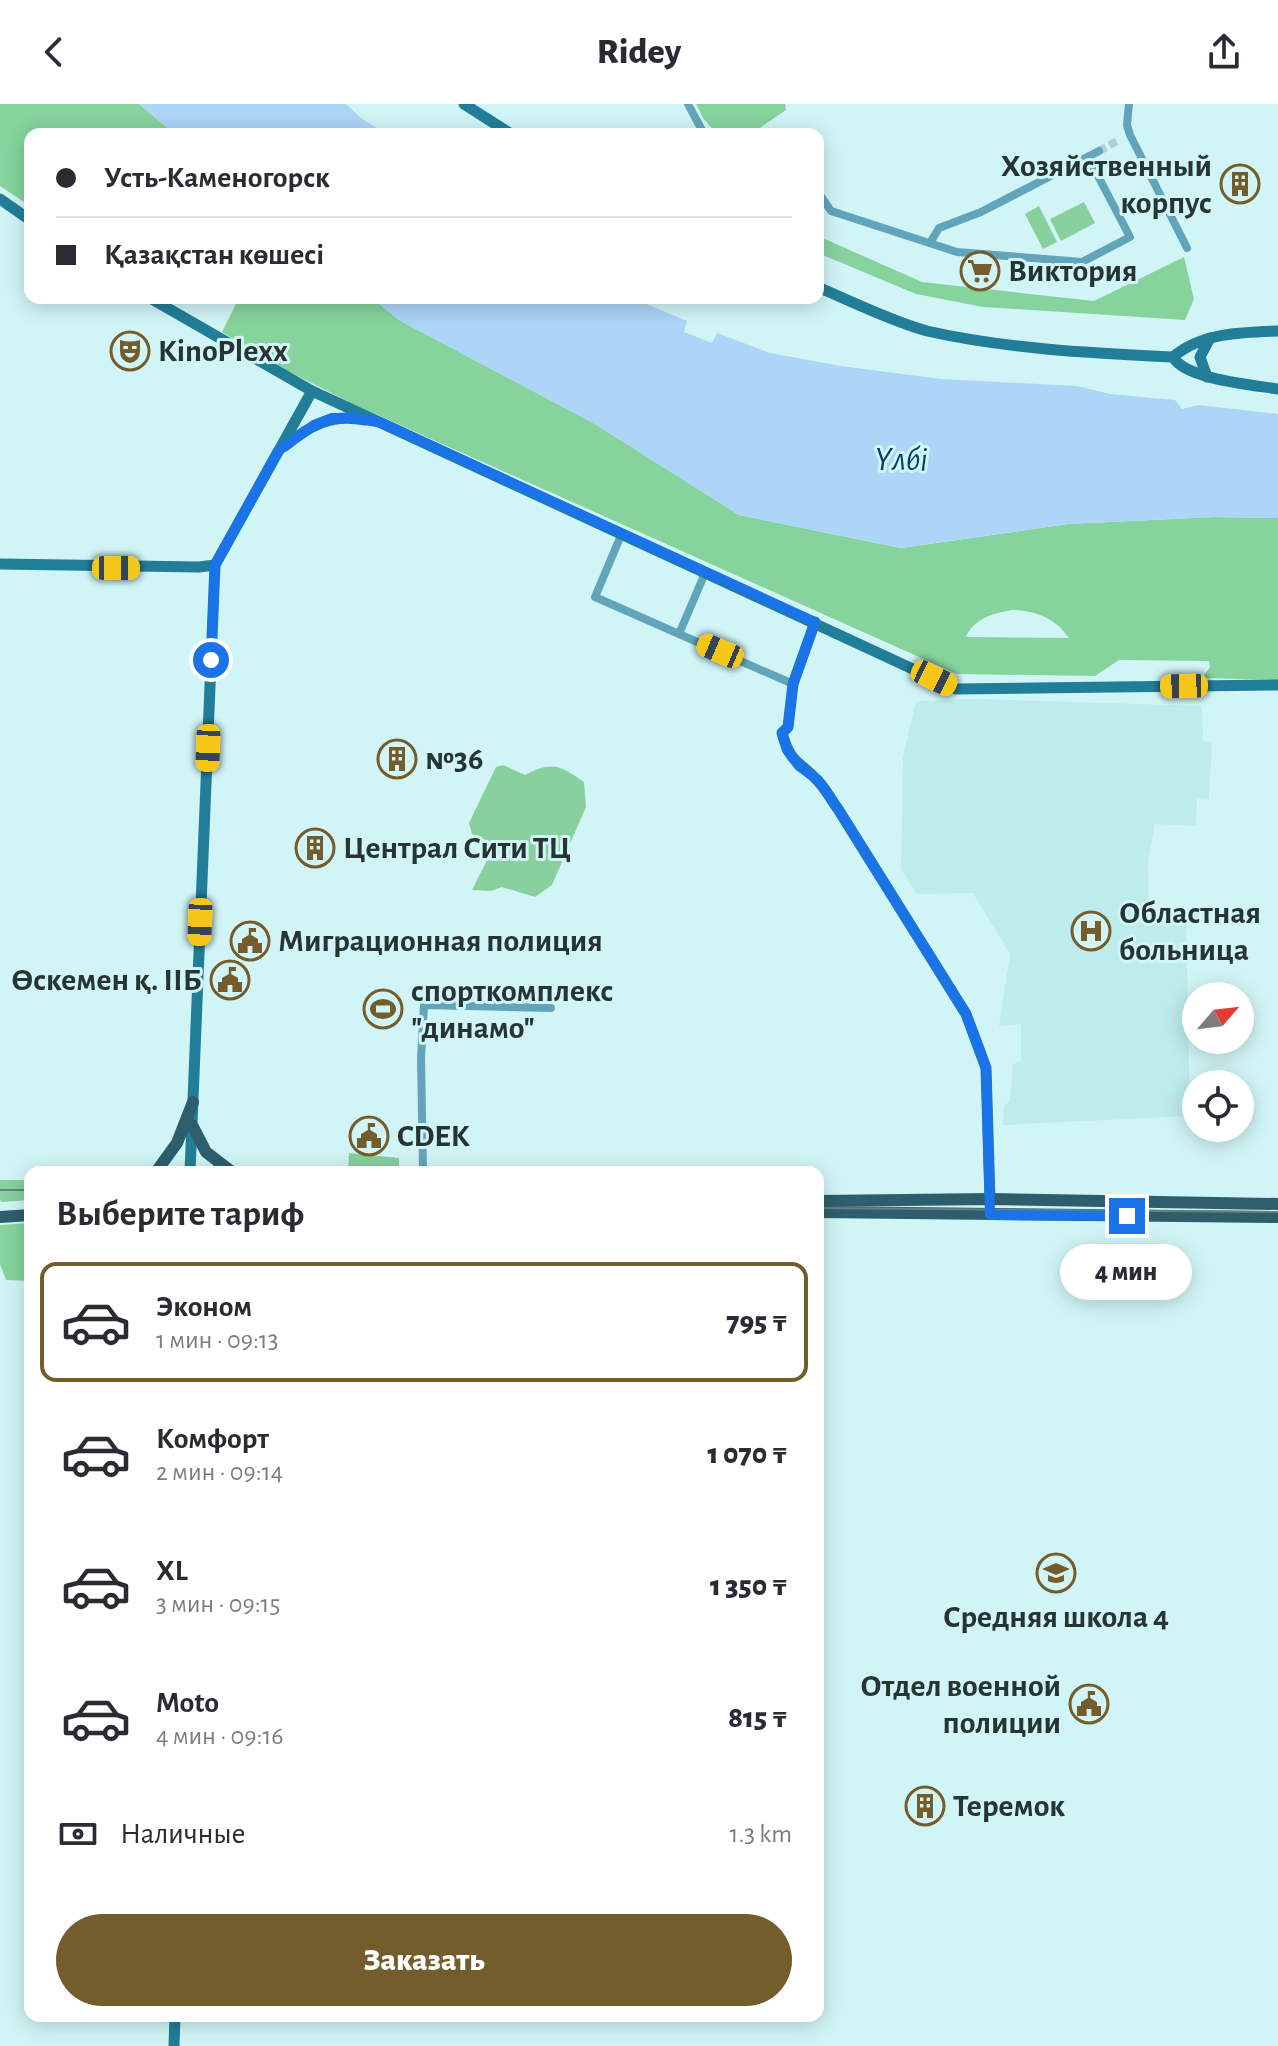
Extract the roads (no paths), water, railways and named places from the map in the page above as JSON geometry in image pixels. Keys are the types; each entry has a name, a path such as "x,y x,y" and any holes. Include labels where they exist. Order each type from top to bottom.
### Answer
{"main road":[{"path":"160,1166 177,1143 193,1102"},
{"path":"192,1125 206,1152 224,1166"},
{"path":"990,1199 990,1215"},
{"path":"824,1201 990,1199 1207,1209 1278,1217"},
{"path":"824,1212 990,1215 1278,1204"},
{"path":"0,1217 24,1215"}],"street":[{"path":"464,104 502,128"},
{"path":"688,104 701,128"},
{"path":"1129,104 1127,125 1130,135 1187,248"},
{"path":"1119,140 1130,135"},
{"path":"930,243 939,228 981,212 1099,151"},
{"path":"824,201 831,211 957,252 1082,262 1130,237 1088,157"},
{"path":"0,199 24,216"},
{"path":"824,289 924,330 976,340 1076,352 1173,357 1184,347 1211,338 1278,331"},
{"path":"160,304 312,391 956,689 1278,685"},
{"path":"1207,377 1200,357 1211,338"},
{"path":"1173,357 1177,365 1207,377 1278,389"},
{"path":"190,1166 215,565 312,391"},
{"path":"278,451 314,425 332,418 382,423"},
{"path":"622,533 595,597 793,684"},
{"path":"0,564 89,568 215,565"},
{"path":"679,634 705,573"},
{"path":"815,622 793,684 788,727 782,733 787,750 799,766 818,780 838,809 966,1014 986,1068 990,1199"},
{"path":"423,1166 421,1058 424,1005 551,1008"},
{"path":"174,2046 175,2022"},
{"path":"175,2022 184,2046"}],"water":[{"path":"139,104 346,104 377,128 168,128"},
{"name":"Үлбі","path":"379,304 646,304 687,321 684,332 712,343 717,333 770,353 841,366 941,379 1077,386 1110,394 1175,400 1182,409 1198,405 1278,414 1278,518 1214,517 1068,524 901,548 739,515 595,424 399,320"}],"tunnel":[{"path":"1099,151 1119,140"}],"tram line":[{"path":"0,1190 24,1190"},
{"path":"824,1208 1278,1212"}],"place":[{"name":"Хозяйственный корпус","path":"1240,184"},
{"name":"Виктория","path":"980,271"},
{"name":"KinoPlexx","path":"130,351"},
{"name":"№36","path":"397,759"},
{"name":"Централ Сити ТЦ","path":"315,848"},
{"name":"Областная больница","path":"1091,931"},
{"name":"Миграционная полиция","path":"250,941"},
{"name":"Өскемен қ. ІІБ","path":"230,980"},
{"name":"спорткомплекс \"динамо\"","path":"383,1009"},
{"name":"CDEK","path":"369,1136"},
{"name":"Средняя школа 4","path":"1056,1573"},
{"name":"Отдел военной полиции","path":"1089,1704"},
{"name":"Теремок","path":"925,1806"}]}
